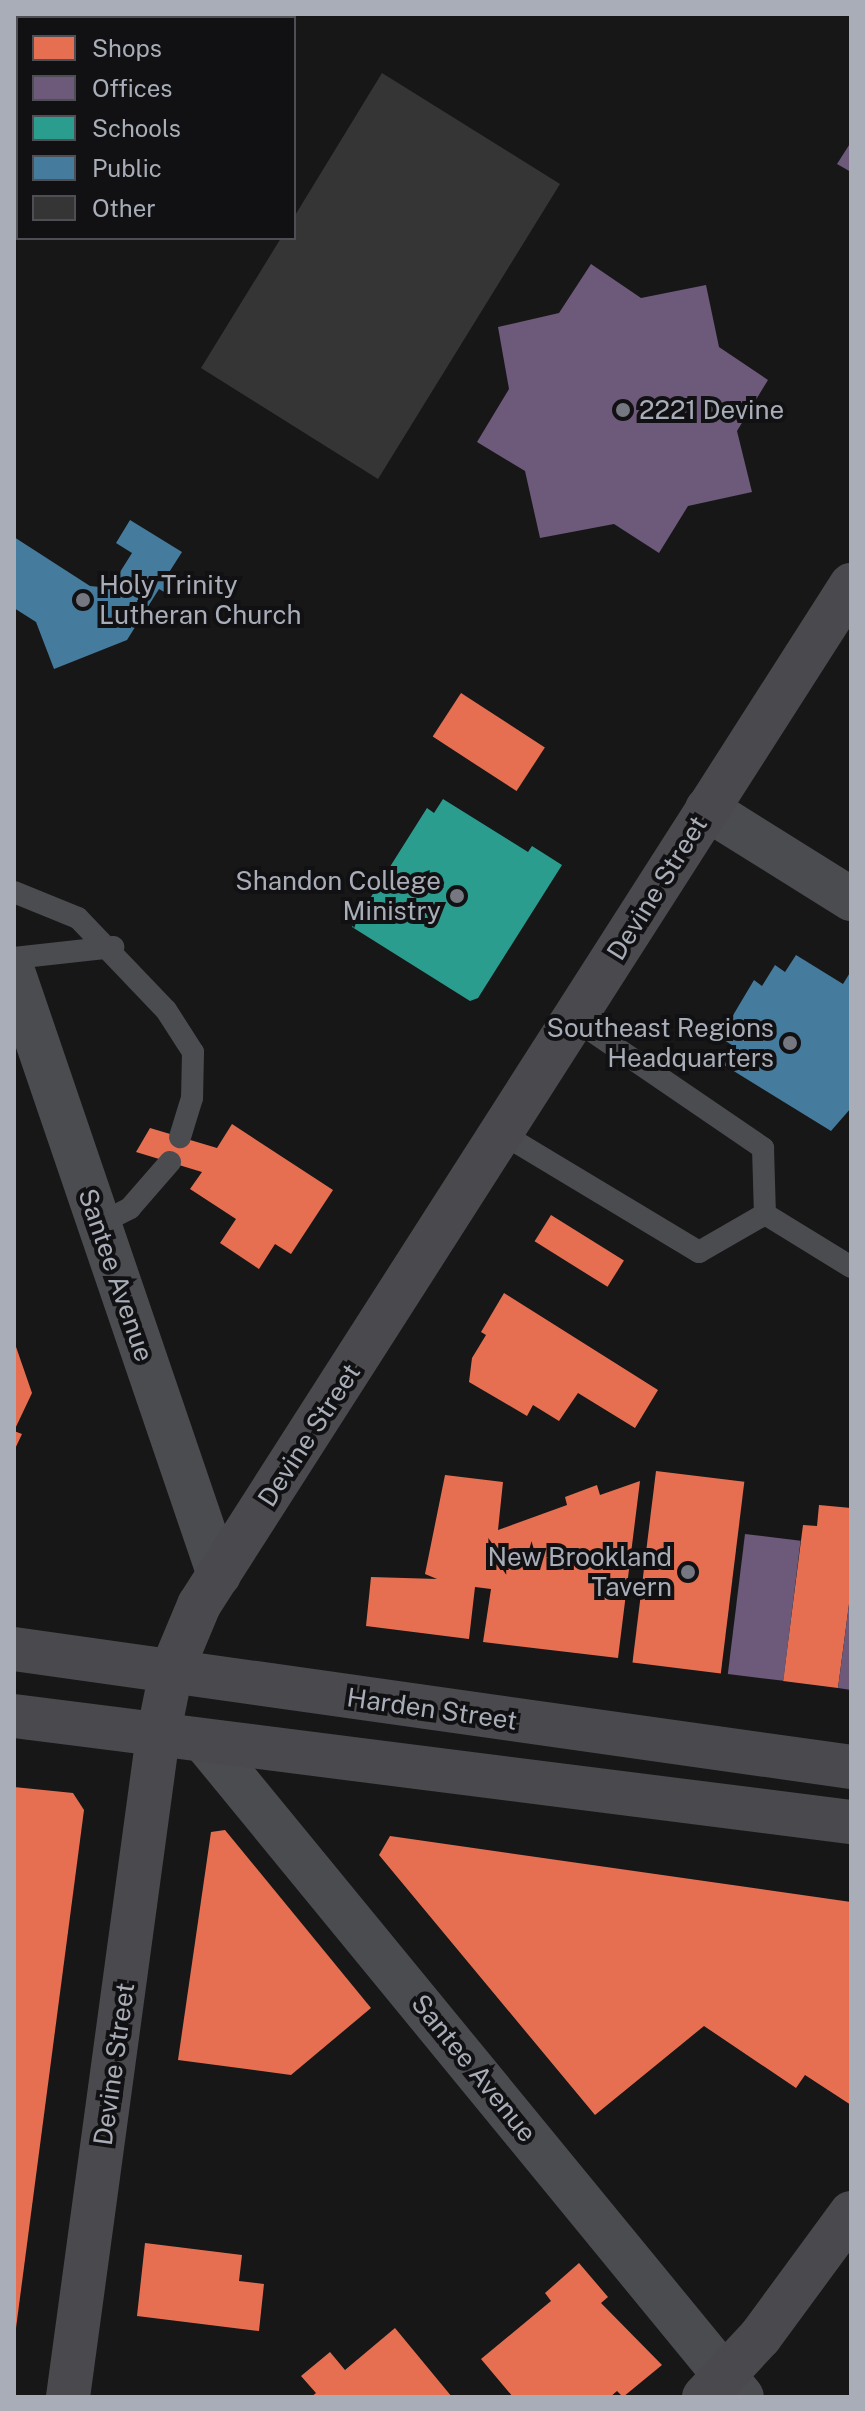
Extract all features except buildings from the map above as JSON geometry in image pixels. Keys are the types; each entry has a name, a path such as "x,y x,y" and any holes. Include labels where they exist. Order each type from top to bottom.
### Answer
{"main road":[{"name":"Devine Street","path":"68,2397 158,1736 171,1672 219,1575 851,585"},
{"name":"Harden Street","path":"14,1649 851,1767"},
{"path":"14,1716 851,1822"},
{"path":"724,2390 851,2213"}],"street":[{"path":"707,809 851,899"},
{"name":"Santee Avenue","path":"14,974 219,1575"},
{"name":"Santee Avenue","path":"204,1741 724,2390"}],"lane":[{"path":"14,892 78,918 113,947 193,1052 192,1098 180,1137"},
{"path":"14,958 113,947"},
{"path":"574,1019 763,1148 765,1214"},
{"path":"501,1133 699,1252 765,1214"},
{"path":"99,1224 130,1208 170,1162"},
{"path":"765,1214 851,1267"}],"place":[{"name":"2221 Devine","path":"623,410"},
{"name":"Holy Trinity Lutheran Church","path":"83,600"},
{"name":"Shandon College Ministry","path":"457,896"},
{"name":"Southeast Regions Headquarters","path":"790,1043"},
{"name":"New Brookland Tavern","path":"688,1572"}]}
